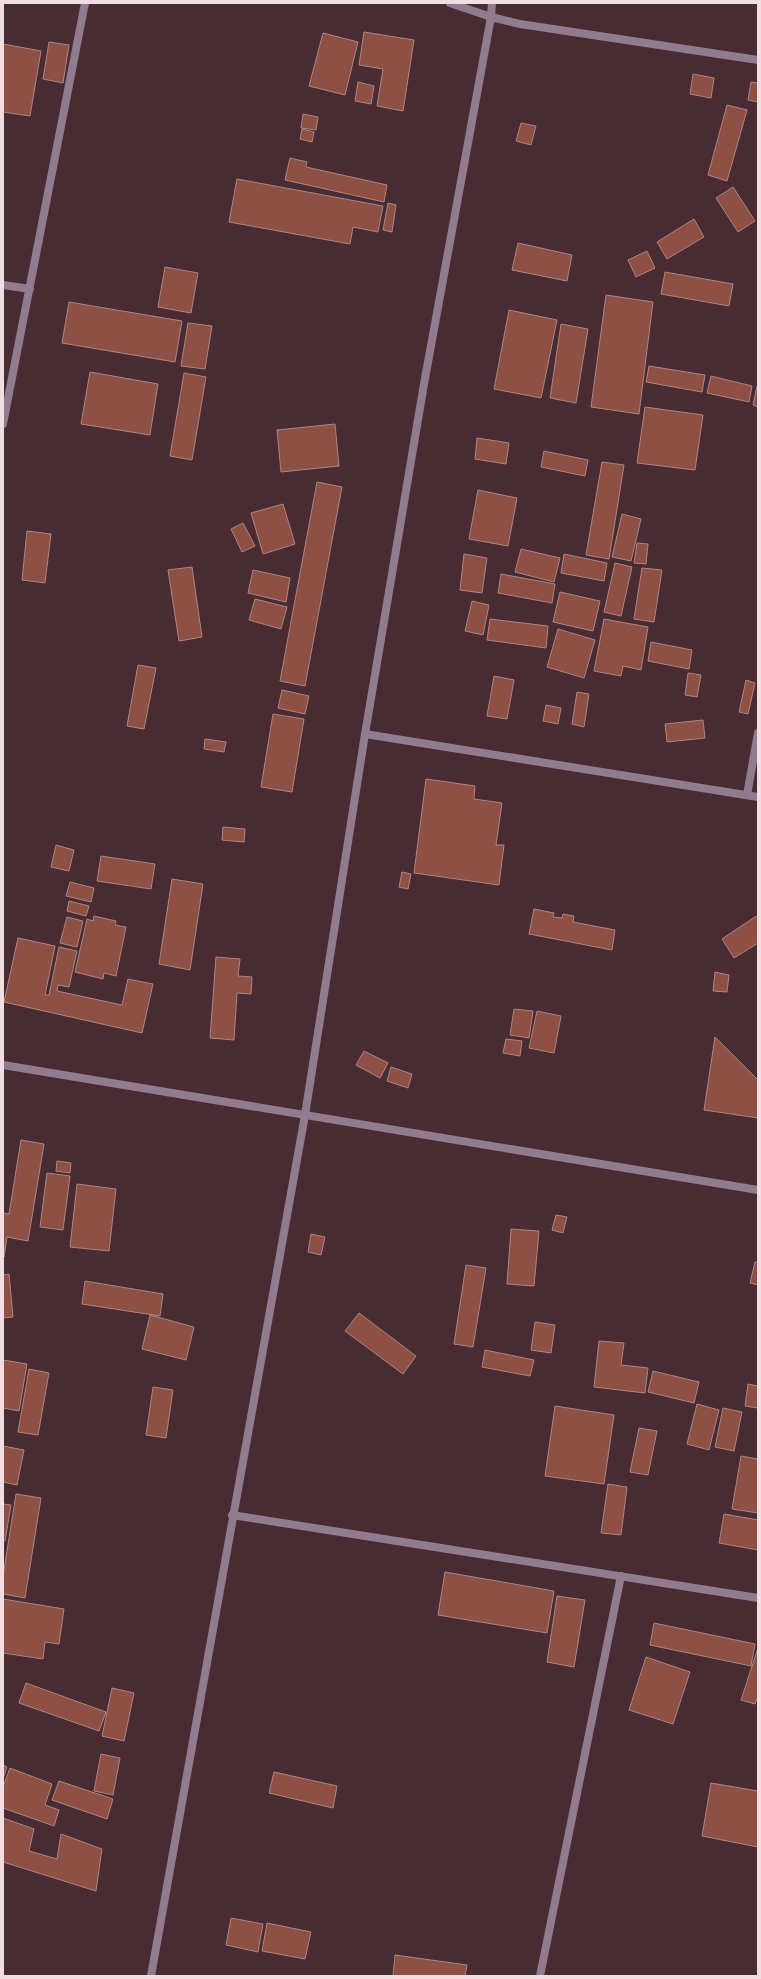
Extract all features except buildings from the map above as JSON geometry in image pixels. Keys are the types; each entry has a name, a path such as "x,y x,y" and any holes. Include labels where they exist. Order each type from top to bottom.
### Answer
{"street":[{"path":"3,424 85,3"},
{"path":"450,3 491,17 520,24 758,60"},
{"path":"151,1976 232,1515 305,1115 365,734 424,384 491,17 492,3"},
{"path":"3,285 30,289"},
{"path":"747,795 758,733"},
{"path":"365,734 758,796"},
{"path":"3,1065 758,1190"},
{"path":"232,1515 758,1598"},
{"path":"540,1976 621,1576"}]}
